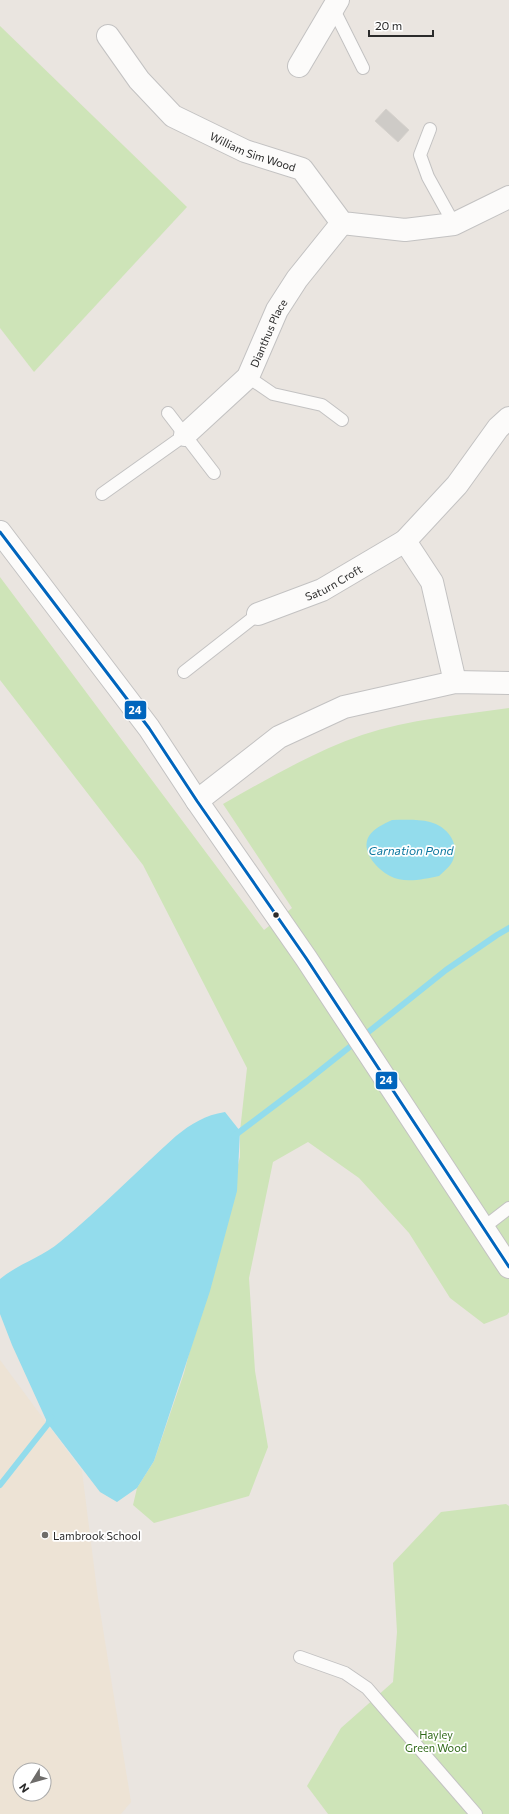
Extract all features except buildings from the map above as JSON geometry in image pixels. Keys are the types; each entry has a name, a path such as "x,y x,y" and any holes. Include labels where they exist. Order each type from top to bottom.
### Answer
{"street":[{"path":"300,66 336,4"},
{"name":"William Sim Wood","path":"108,36 139,80 173,116 245,151 302,169 342,223"},
{"path":"342,223 405,230 454,224 509,197"},
{"name":"Dianthus Place","path":"185,435 248,377 277,310 297,279 342,223"},
{"name":"Saturn Croft","path":"258,614 322,590 405,541 457,484 498,428 509,418"},
{"path":"0,532 149,728 197,801 302,951 509,1267"},
{"path":"405,541 432,582 455,682"},
{"path":"197,801 279,737 344,707 455,682 509,683"}],"lane":[{"path":"336,4 363,68"},
{"path":"430,129 423,143 420,154 428,177 454,224"},
{"path":"248,377 273,394 322,406 342,420"},
{"path":"168,413 214,473"},
{"path":"102,494 185,435"},
{"path":"184,672 258,614"},
{"path":"483,1228 509,1208"},
{"path":"300,1657 345,1673 367,1688 476,1814"}],"shaded area":[{"name":"Lambrook School","path":"0,1360 82,1471 98,1598 131,1802 121,1814 0,1814"}],"green space":[{"path":"0,26 187,207 34,372 0,328"},
{"path":"0,577 264,930 292,908 223,804 309,757 362,735 417,721 509,708 509,1312 507,1315 484,1324 450,1298 409,1233 359,1178 308,1142 273,1162 249,1278 255,1371 268,1447 249,1496 154,1523 133,1505 137,1488 154,1461 184,1373 240,1157 240,1131 247,1068 143,865 0,680"},
{"name":"Hayley Green Wood","path":"506,1504 509,1506 509,1814 328,1814 307,1786 341,1728 393,1682 397,1632 393,1563 441,1512"}],"water":[{"name":"Carnation Pond","path":"392,820 430,822 446,831 455,847 453,860 447,869 439,876 401,880 390,876 380,869 368,853 367,842 369,836 379,826"},
{"path":"225,1112 240,1131 237,1191 210,1291 154,1461 137,1488 117,1502 100,1492 48,1424 12,1345 0,1314 0,1279 60,1242 176,1136 193,1124 205,1118"}],"waterway":[{"path":"234,1136 307,1081 446,970 509,928"},
{"path":"0,1485 48,1424 51,1417"}],"transit line":[{"name":"24","path":"0,532 149,728 197,801 306,958 509,1267"}],"place":[{"name":"Lambrook School","path":"45,1535"}]}
